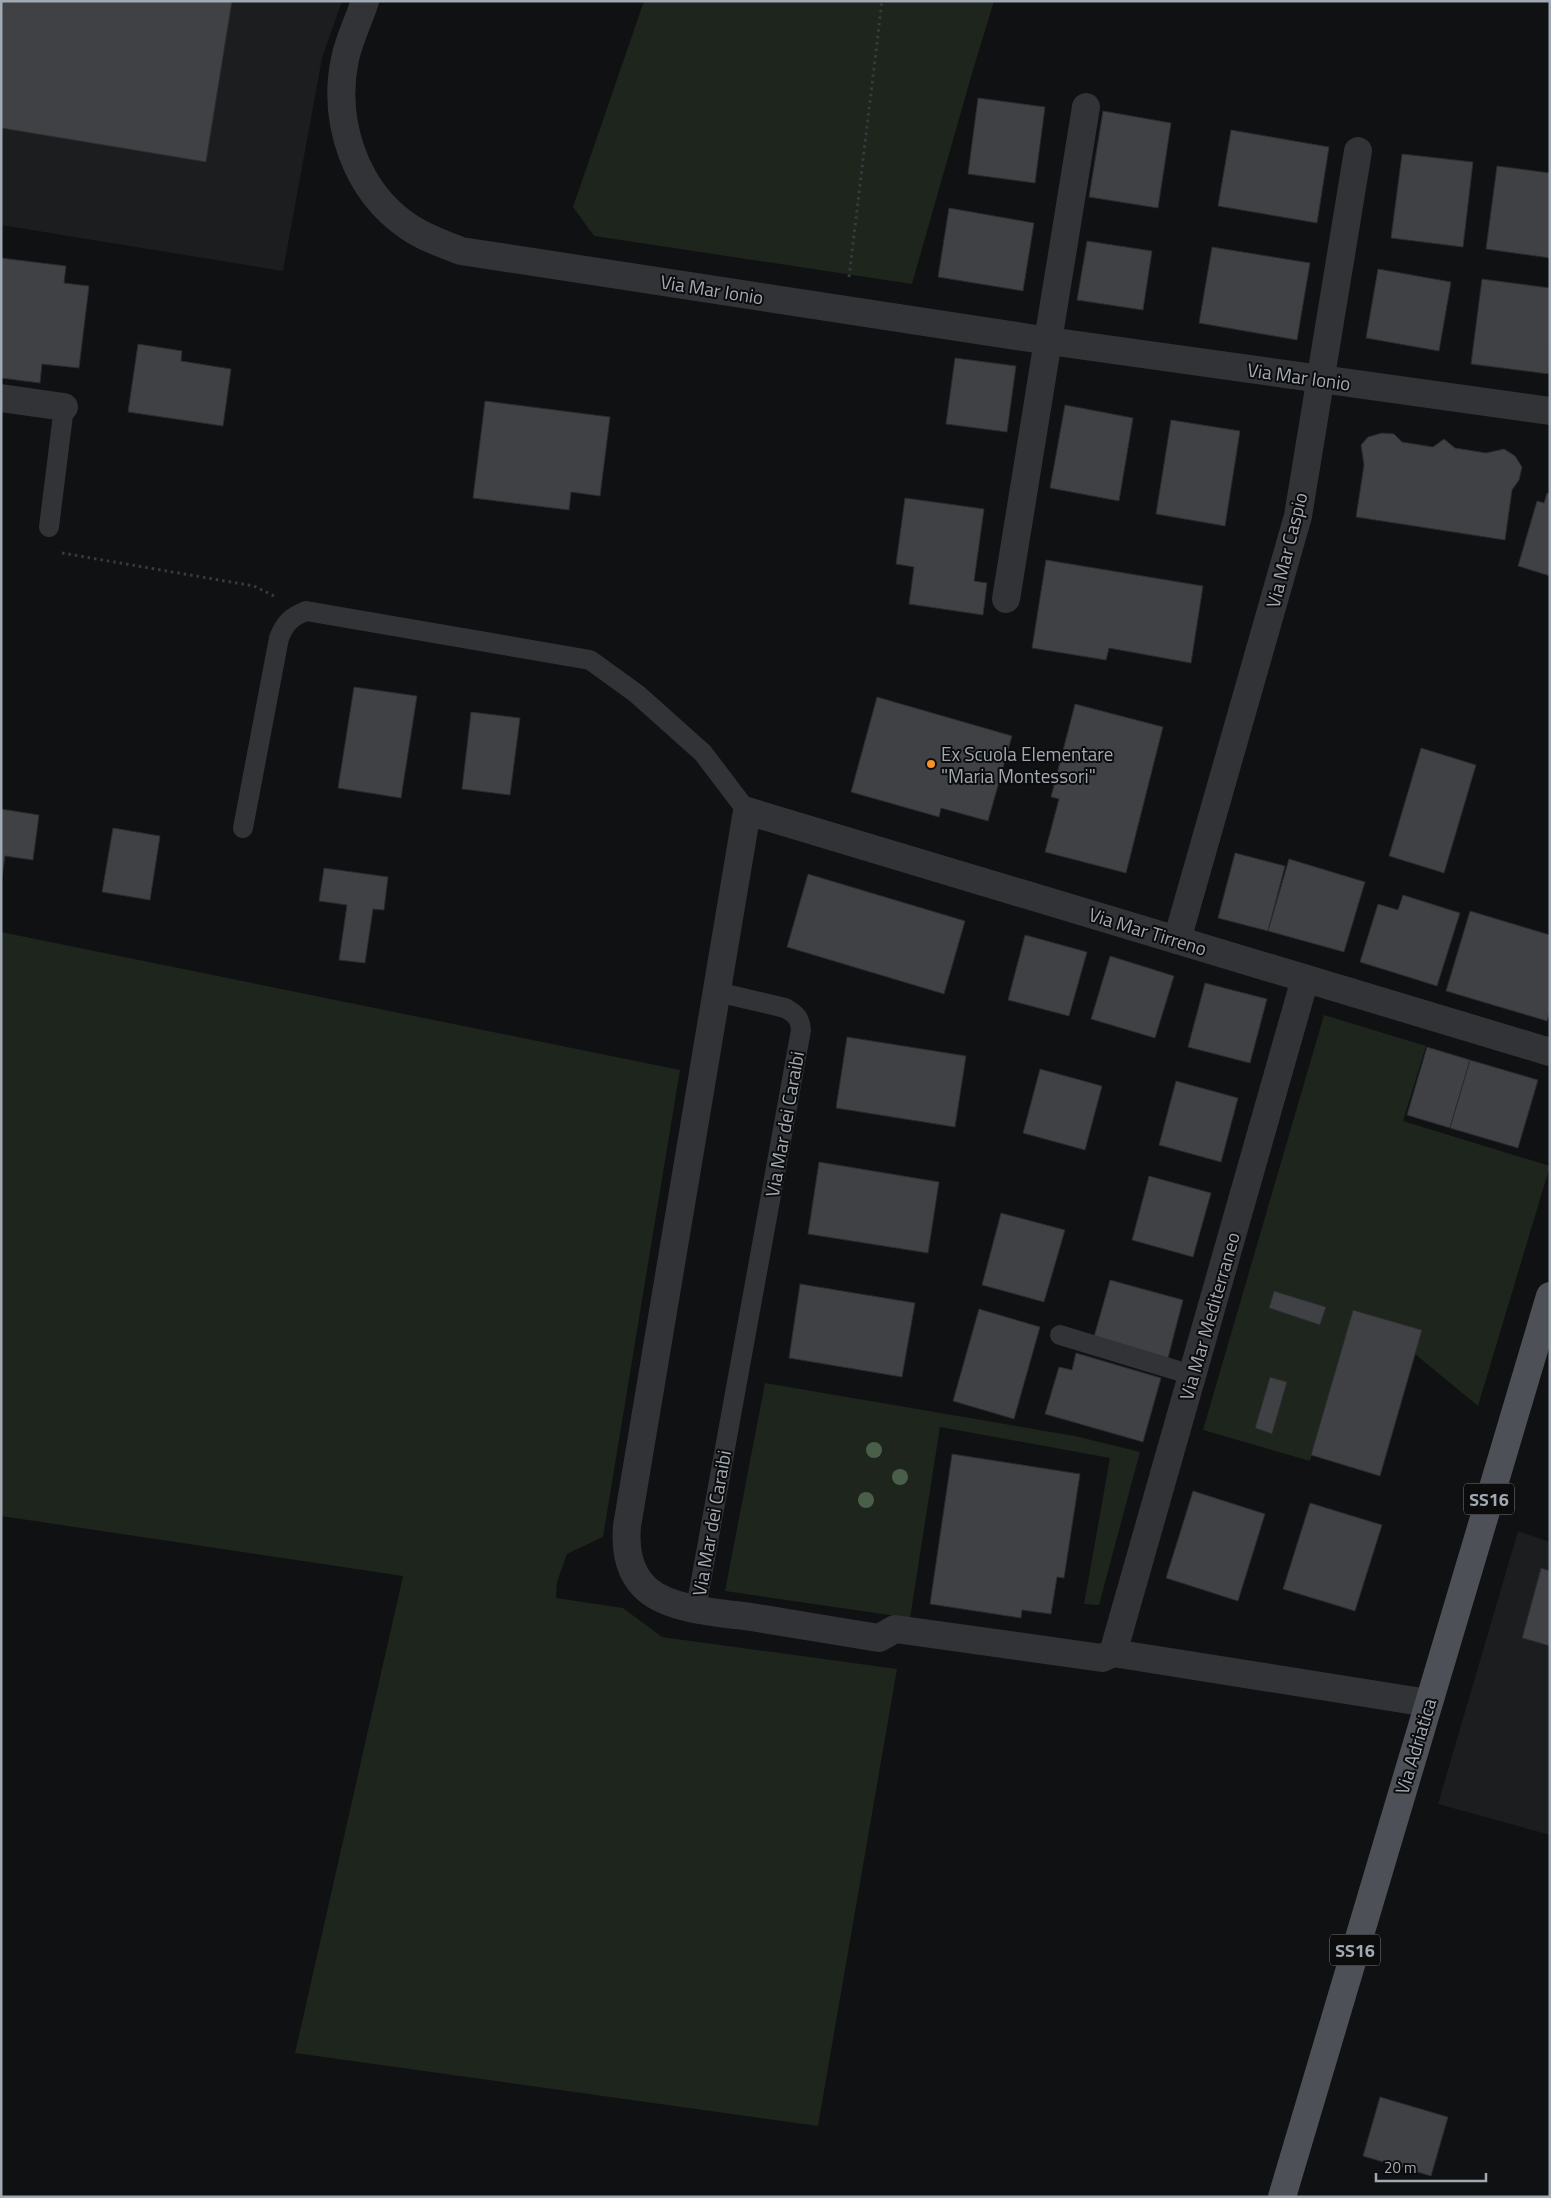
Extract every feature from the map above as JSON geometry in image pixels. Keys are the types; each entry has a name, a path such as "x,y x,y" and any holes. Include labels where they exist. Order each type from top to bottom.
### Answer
{"main road":[{"name":"Via Adriatica","path":"1282,2197 1550,1296"}],"street":[{"name":"Via Mar Ionio","path":"365,1 345,58 341,85 346,139 356,164 370,188 386,207 408,226 434,241 461,251 1049,341 1550,411"},
{"path":"1006,599 1086,107"},
{"name":"Via Mar Caspio","path":"1177,940 1298,516 1358,151"},
{"path":"1,398 64,407"},
{"name":"Via Mar Tirreno","path":"747,811 1550,1052"},
{"name":"Via Mar dei Caraibi","path":"696,1608 663,1600 640,1583 628,1556 626,1543 627,1526 747,811"},
{"name":"Via Mar Mediterraneo","path":"1113,1653 1305,978"},
{"path":"696,1608 879,1638 895,1629 1102,1658 1113,1653 1428,1703"}],"lane":[{"path":"49,527 64,407"},
{"path":"243,828 279,638 284,626 292,617 306,611 590,660 637,694 702,753 747,811"},
{"name":"Via Mar dei Caraibi","path":"696,1608 801,1030 800,1021 795,1013 785,1008 716,992"},
{"path":"1060,1335 1192,1375"}],"path":[{"path":"844,310 882,1"},
{"path":"49,527 48,538 51,545 62,554 254,586 306,611"}],"shaded area":[{"path":"1,1 342,1 322,58 283,271 1,225"},
{"path":"644,1 994,1 912,284 594,236 573,207"},
{"path":"1,932 680,1070 603,1537 567,1554 557,1582 556,1598 623,1608 662,1637 897,1669 818,2126 295,2053 403,1576 1,1516"},
{"path":"1324,1015 1426,1046 1403,1121 1550,1166 1478,1406 1415,1354 1421,1330 1353,1310 1310,1461 1203,1430"},
{"path":"765,1383 1075,1436 1140,1452 1099,1605 1084,1604 1110,1458 940,1427 910,1618 725,1591"},
{"path":"1518,1531 1550,1542 1550,1835 1438,1804"}],"building":[{"path":"1,1 232,1 206,162 1,128"},
{"path":"978,98 1045,107 1035,183 968,174"},
{"path":"1103,111 1171,123 1158,208 1089,197"},
{"path":"1231,130 1329,147 1317,223 1218,206"},
{"path":"1402,154 1473,162 1463,247 1391,238"},
{"path":"1497,166 1550,173 1550,258 1486,249"},
{"path":"949,208 1034,223 1023,291 938,277"},
{"path":"1087,241 1152,251 1143,310 1077,300"},
{"path":"1212,247 1310,263 1297,340 1199,323"},
{"path":"1,258 66,266 64,283 89,286 79,368 42,364 40,383 1,378"},
{"path":"1378,269 1451,282 1439,351 1366,338"},
{"path":"1482,279 1550,288 1549,374 1471,364"},
{"path":"138,344 182,351 181,361 231,369 223,426 128,412"},
{"path":"955,358 1016,366 1007,432 946,424"},
{"path":"485,401 610,417 600,496 571,492 569,510 473,498"},
{"path":"1065,405 1133,418 1119,501 1050,488"},
{"path":"1171,420 1240,431 1225,526 1156,514"},
{"path":"1382,433 1394,434 1402,442 1433,447 1444,439 1455,448 1486,453 1504,449 1515,456 1522,467 1519,480 1512,490 1505,540 1356,517 1364,465 1361,445 1368,437"},
{"path":"1547,493 1550,494 1550,576 1518,566 1537,501 1544,503"},
{"path":"905,498 984,509 974,581 987,583 983,615 909,604 914,567 896,564"},
{"path":"1046,560 1203,586 1191,663 1109,648 1106,660 1032,648"},
{"path":"354,687 417,696 401,798 338,788"},
{"name":"Ex Scuola Elementare \"Maria Montessori\"","path":"877,697 1012,736 988,821 941,808 939,817 851,792"},
{"path":"1075,704 1163,727 1126,873 1045,852 1059,799 1051,797"},
{"path":"471,712 520,718 510,795 462,789"},
{"path":"1421,748 1476,765 1444,873 1389,856"},
{"path":"1,809 39,815 33,860 5,856 2,877"},
{"path":"113,828 160,836 150,900 102,892"},
{"path":"1235,853 1285,866 1268,931 1218,918"},
{"path":"1289,859 1365,882 1344,952 1268,931"},
{"path":"324,868 388,877 384,910 373,909 365,963 339,960 347,905 319,901"},
{"path":"808,874 965,921 944,994 787,947"},
{"path":"1403,895 1460,913 1437,986 1360,962 1378,904 1398,910"},
{"path":"1470,911 1550,935 1550,1011 1547,1021 1446,991"},
{"path":"1025,935 1087,952 1069,1016 1008,1000"},
{"path":"1110,956 1174,976 1155,1038 1091,1019"},
{"path":"1205,983 1267,999 1250,1063 1188,1047"},
{"path":"847,1037 966,1056 955,1127 836,1108"},
{"path":"1427,1047 1470,1060 1450,1128 1407,1115"},
{"path":"1470,1060 1538,1080 1518,1148 1450,1128"},
{"path":"1040,1069 1102,1086 1085,1150 1023,1133"},
{"path":"1176,1081 1238,1098 1221,1162 1159,1145"},
{"path":"819,1162 939,1182 928,1253 808,1234"},
{"path":"1149,1176 1211,1193 1193,1257 1132,1240"},
{"path":"1001,1213 1065,1230 1044,1302 982,1285"},
{"path":"1110,1280 1183,1300 1168,1358 1094,1337"},
{"path":"800,1284 915,1303 902,1377 789,1358"},
{"path":"1274,1291 1326,1307 1320,1325 1269,1308"},
{"path":"979,1309 1040,1327 1014,1419 953,1401"},
{"path":"1353,1310 1422,1330 1380,1476 1311,1455"},
{"path":"1076,1353 1161,1378 1143,1442 1045,1414 1059,1367 1072,1370"},
{"path":"1270,1377 1287,1382 1272,1434 1255,1428"},
{"path":"952,1454 1080,1474 1064,1578 1057,1577 1051,1614 1022,1610 1021,1618 930,1604"},
{"path":"1193,1491 1265,1514 1238,1601 1166,1578"},
{"path":"1310,1503 1382,1525 1355,1611 1283,1589"},
{"path":"1541,1568 1550,1571 1550,1646 1522,1638"},
{"path":"1380,2097 1448,2117 1431,2176 1363,2156"}],"place":[{"name":"Ex Scuola Elementare \"Maria Montessori\"","path":"931,764"}]}
